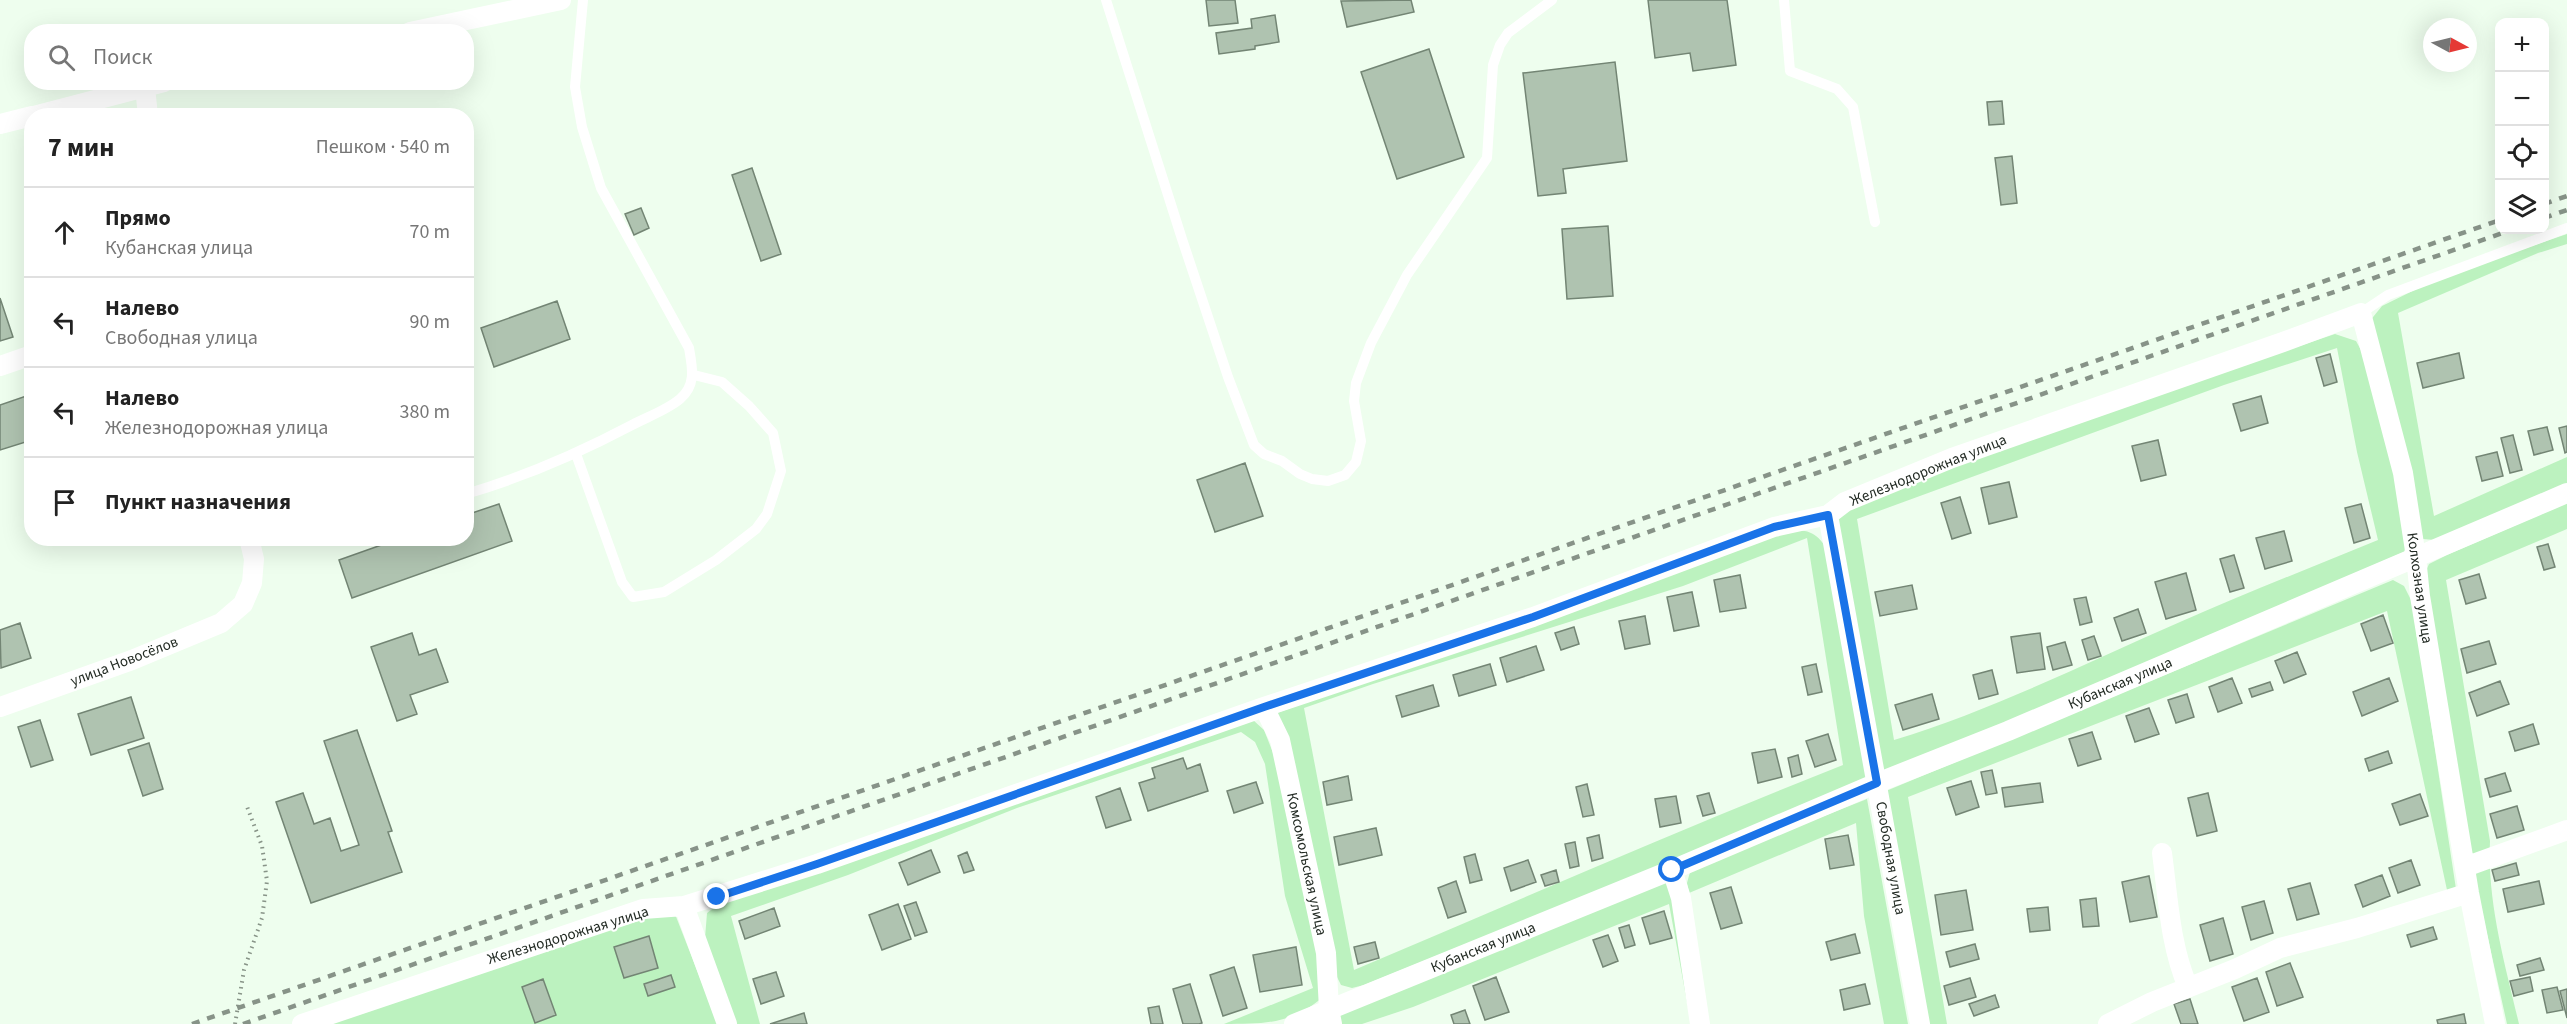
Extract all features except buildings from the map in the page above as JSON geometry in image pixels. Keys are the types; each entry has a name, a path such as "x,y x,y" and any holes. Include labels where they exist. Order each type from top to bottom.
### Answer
{"street":[{"path":"448,24 561,0"},
{"path":"64,108 133,90"},
{"path":"145,90 147,108"},
{"path":"0,124 24,118"},
{"name":"Железнодорожная улица","path":"302,1024 643,909 684,906 817,864 1264,707 1533,617 1774,527 1828,515 1845,502 1952,458 2361,313"},
{"name":"Колхозная улица","path":"2361,313 2403,473 2420,596 2469,893 2495,1024"},
{"path":"0,366 24,358"},
{"name":"Кубанская улица","path":"1294,1024 1330,1017 1877,783 2008,731 2567,493"},
{"name":"Свободная улица","path":"1828,515 1920,1024"},
{"name":"улица Новосёлов","path":"0,707 132,660 221,623 243,604 252,583 254,559 251,546"},
{"name":"Комсомольская улица","path":"1264,707 1280,740 1326,953 1330,1017"},
{"path":"2465,867 2567,830"},
{"path":"2162,853 2173,929 2183,975 2188,987"},
{"path":"1672,870 1681,898 1700,1024"},
{"path":"2108,1024 2280,948 2357,928 2469,893"},
{"path":"684,906 727,1024"}],"lane":[{"path":"474,492 576,454 682,398 694,375 689,348 601,188 585,137 575,87 583,0"},
{"path":"1106,0 1189,260 1254,445 1264,454 1282,461 1300,474 1312,479 1328,481 1345,475 1356,462 1361,441 1354,401 1356,383 1371,344 1407,275 1488,158 1493,65 1500,45 1508,33 1552,0"},
{"path":"1784,0 1790,71 1837,89 1853,106 1875,222"},
{"path":"2361,313 2388,295 2567,228"},
{"path":"576,454 622,582 633,597 664,592 716,560 756,529 767,514 781,471 773,433 749,406 722,382 694,375"}],"path":[{"path":"235,1024 244,970 262,918 267,881 262,846 246,804"}],"green space":[{"path":"2567,234 2567,244 2538,253 2398,313 2434,516 2567,457 2567,484 2435,540 2423,539 2369,322 2382,306 2439,278"},
{"path":"2335,334 2356,341 2368,363 2397,482 2408,541 2404,552 2050,705 1879,773 1836,521 1853,504 1963,460","holes":["2337,348 2357,452 2378,540 2205,611 1967,715 1894,740 1857,519 2224,385"]},
{"path":"2567,503 2567,529 2446,580 2490,841 2494,910 2519,1024 2507,1024 2475,880 2423,578 2429,564"},
{"path":"1785,530 1799,530 1810,532 1827,549 1869,778 1642,873 1352,988 1341,985 1333,969 1277,713","holes":["1807,538 1843,765 1659,840 1354,970 1304,708 1683,586"]},
{"path":"2393,580 2404,586 2413,604 2456,889 2447,890 2387,611 1908,797 1947,1024 1928,1024 1886,791"},
{"path":"1253,720 1264,730 1275,758 1308,893 1324,996 1301,1012 1265,1023 1224,1024 1313,988 1285,896 1265,764 1255,742 1241,732 1017,808 848,875 731,916 760,1024 731,1024 705,938 707,913 723,901"},
{"path":"1867,799 1908,1024 1884,1024 1864,916 1856,823 1689,893 1687,883 1690,872 1708,862"},
{"path":"1669,880 1691,1024 1669,904 1413,1007 1362,1024 1340,1024 1339,1017 1346,1010"},
{"path":"643,914 675,914 718,1024 327,1024"}],"railway":[{"path":"2549,202 2567,196"},
{"path":"2549,216 2567,210"},
{"path":"192,1024 2495,222"},
{"path":"243,1024 2500,234"}],"route":[{"path":"717,897 1264,707 1533,617 1774,527 1828,515 1877,783 1672,870"}]}
